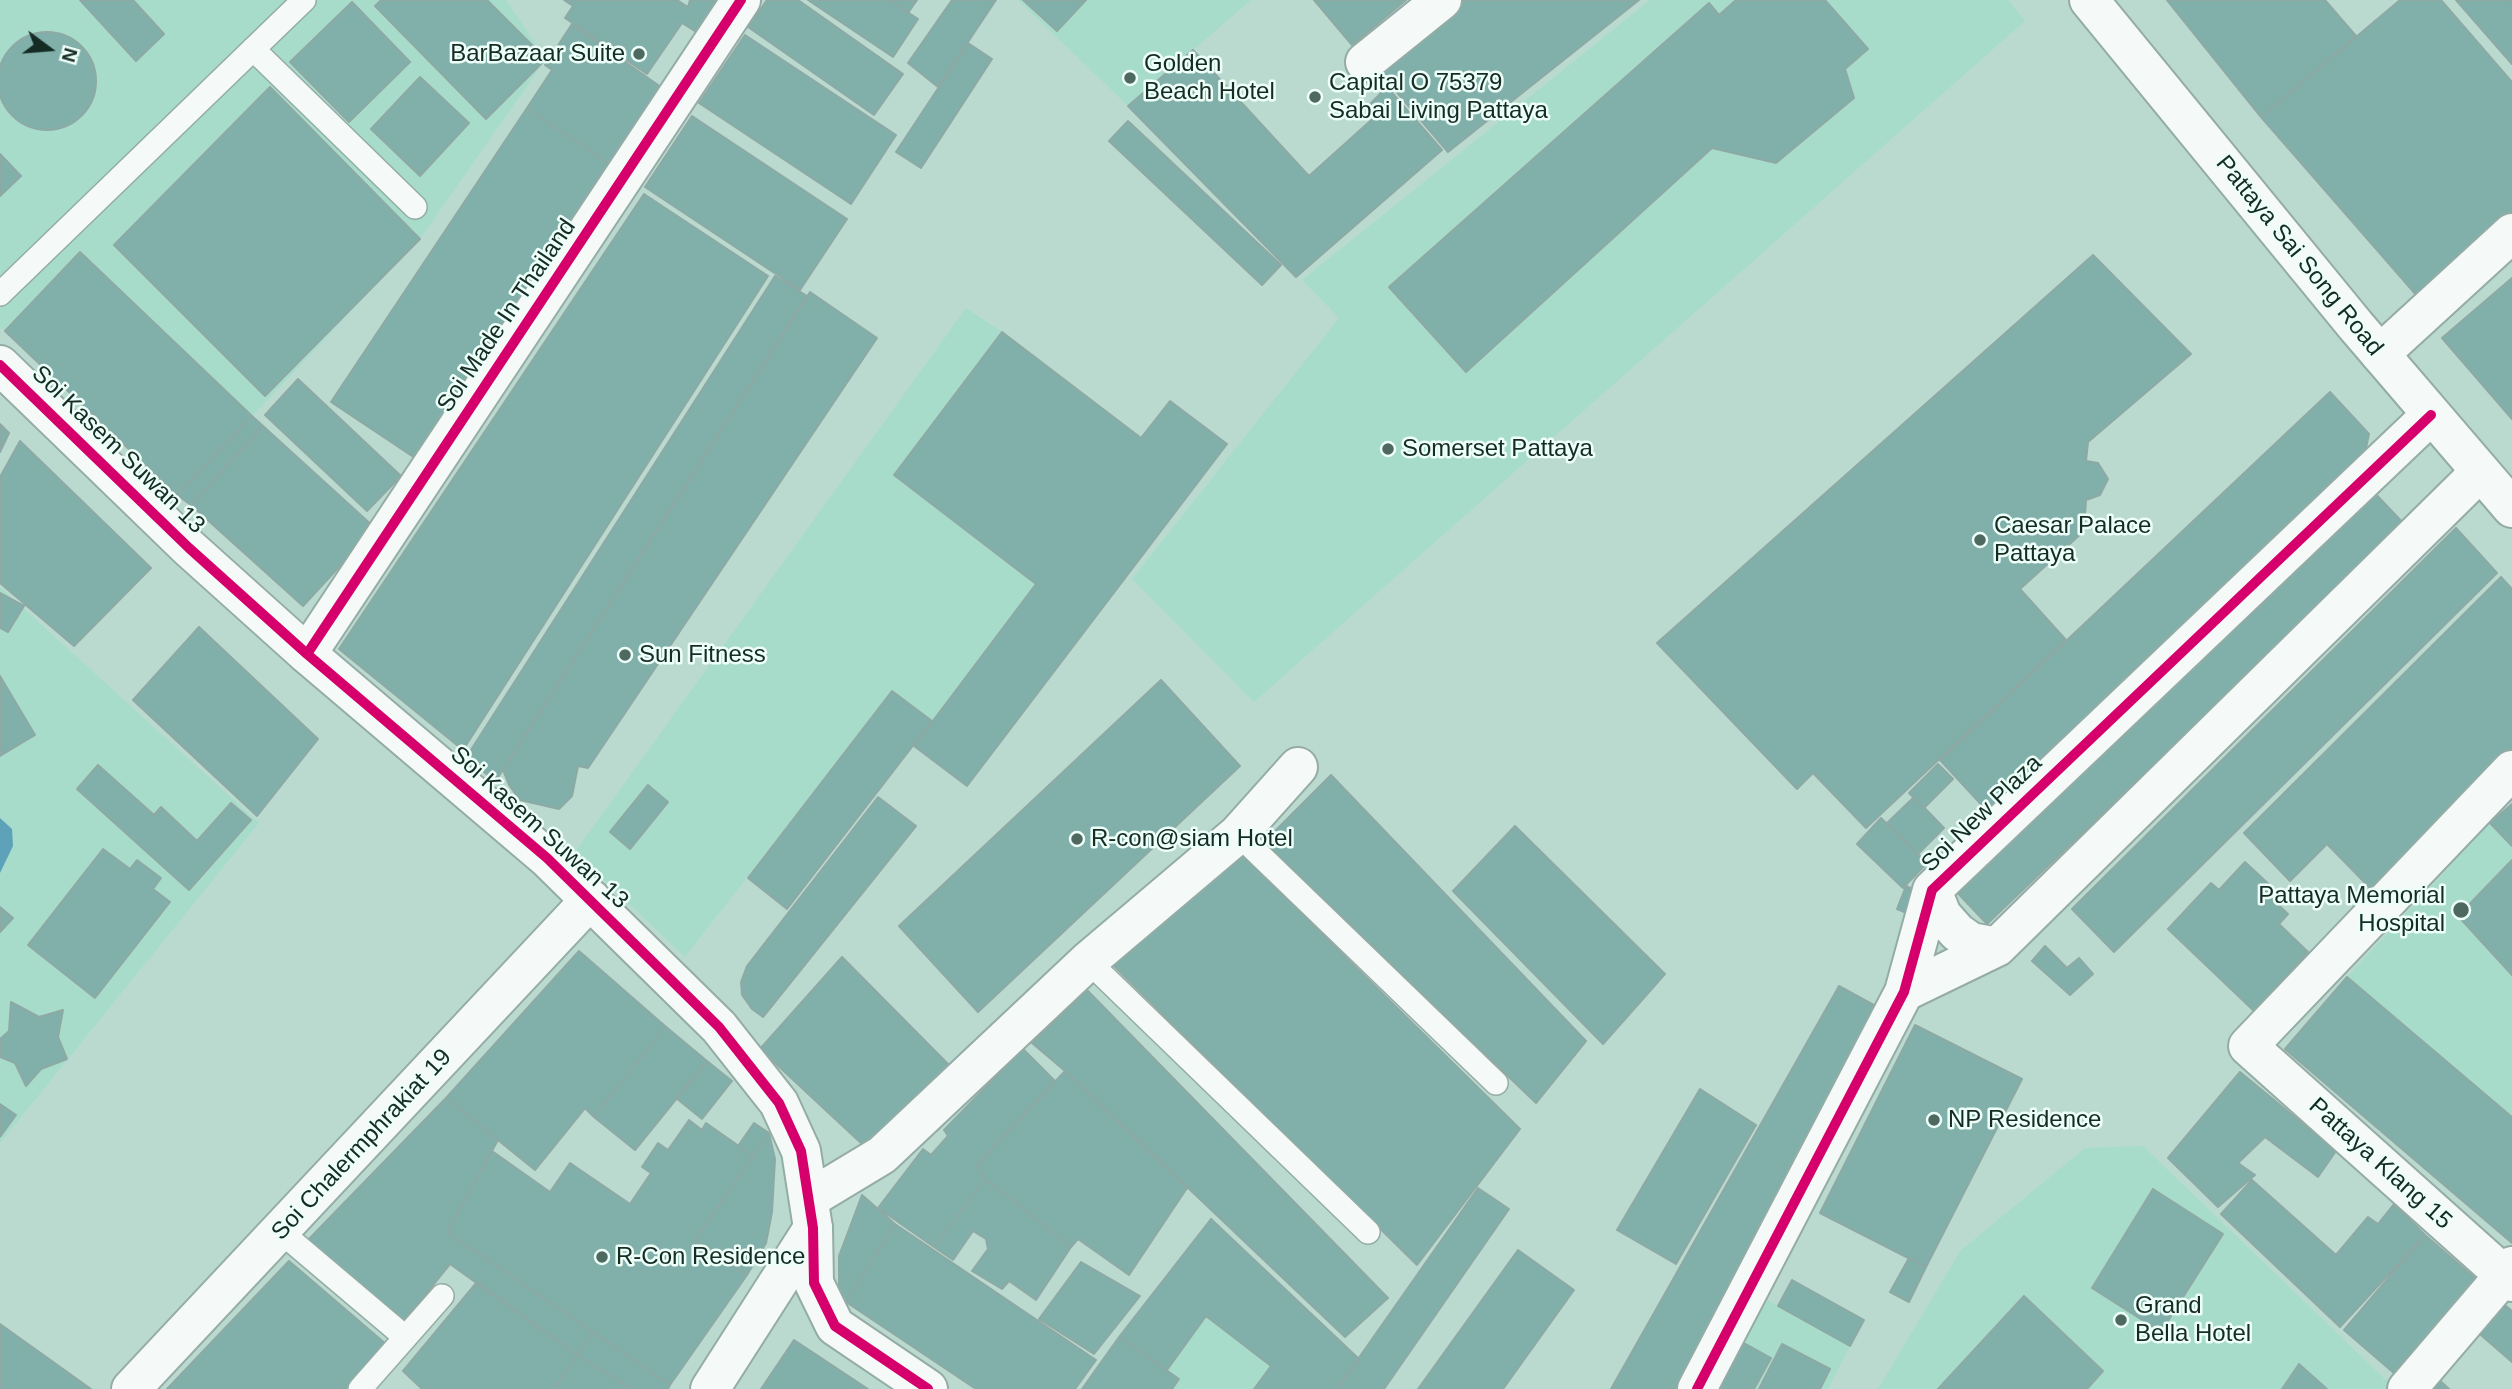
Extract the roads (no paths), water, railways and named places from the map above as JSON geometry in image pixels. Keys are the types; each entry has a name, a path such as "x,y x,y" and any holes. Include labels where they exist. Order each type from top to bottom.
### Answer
{"street":[{"name":"Soi Made In Thailand","path":"307,654 741,0"},
{"path":"1365,62 1442,0"},
{"name":"Pattaya Sai Song Road","path":"2089,0 2379,354 2512,508"},
{"path":"2379,354 2512,233"},
{"name":"Soi Kasem Suwan 13","path":"0,365 189,548 307,654 547,858 719,1027 779,1103 802,1151 811,1214 814,1283 835,1326 928,1389"},
{"name":"Soi New Plaza","path":"1697,1389 1904,992 1932,890 2431,415"},
{"path":"1904,992 1997,947 2480,472"},
{"path":"710,1389 811,1214 882,1155 1088,961 1238,834 1298,767"},
{"name":"Pattaya Klang 15","path":"2509,1275 2248,1046 2512,770"},
{"path":"1932,890 1942,915 1957,932 1970,942 1997,947"},
{"name":"Soi Chalermphrakiat 19","path":"131,1389 281,1232 590,899"},
{"path":"2407,1389 2509,1275"}],"lane":[{"path":"0,294 304,0"},
{"path":"253,49 415,207"},
{"path":"1238,834 1496,1083"},
{"path":"1088,961 1368,1232"},
{"path":"281,1232 405,1337"},
{"path":"360,1389 442,1296"}],"water":[{"path":"0,818 12,829 13,846 0,873"}],"place":[{"name":"BarBazaar Suite","path":"639,54"},
{"name":"Golden Beach Hotel","path":"1130,78"},
{"name":"Capital O 75379 Sabai Living Pattaya","path":"1315,97"},
{"name":"Somerset Pattaya","path":"1388,449"},
{"name":"Caesar Palace Pattaya","path":"1980,540"},
{"name":"Sun Fitness","path":"625,655"},
{"name":"R-con@siam Hotel","path":"1077,839"},
{"name":"Pattaya Memorial Hospital","path":"2461,910"},
{"name":"NP Residence","path":"1934,1120"},
{"name":"R-Con Residence","path":"602,1257"},
{"name":"Grand Bella Hotel","path":"2121,1320"}]}
